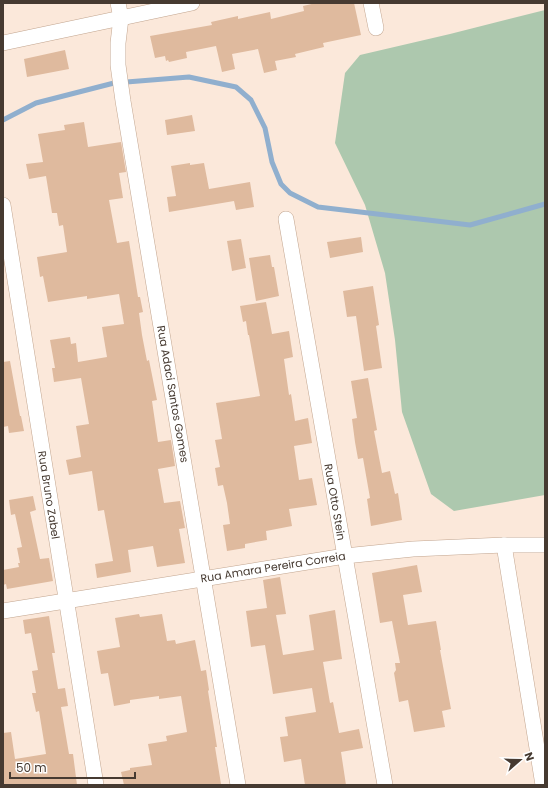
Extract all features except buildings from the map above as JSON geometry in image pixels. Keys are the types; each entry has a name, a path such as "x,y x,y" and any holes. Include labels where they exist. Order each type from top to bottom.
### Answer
{"street":[{"name":"Rua Adaci Santos Gomes","path":"118,3 121,18 118,43 118,64 123,101 238,785"},
{"path":"3,43 192,3"},
{"path":"371,3 376,28"},
{"name":"Rua Bruno Zabel","path":"3,205 96,785"},
{"name":"Rua Otto Stein","path":"286,219 385,785"},
{"path":"504,545 543,785"},
{"name":"Rua Amara Pereira Correia","path":"3,611 204,577 344,556 413,549 504,545 545,545"}],"green space":[{"path":"545,10 545,495 454,511 431,494 402,412 395,340 385,273 365,205 335,143 345,73 360,55"}],"waterway":[{"path":"3,120 36,103 114,83 189,77 236,87 251,100 265,128 272,162 281,184 290,193 318,207 470,225 545,204"}]}
